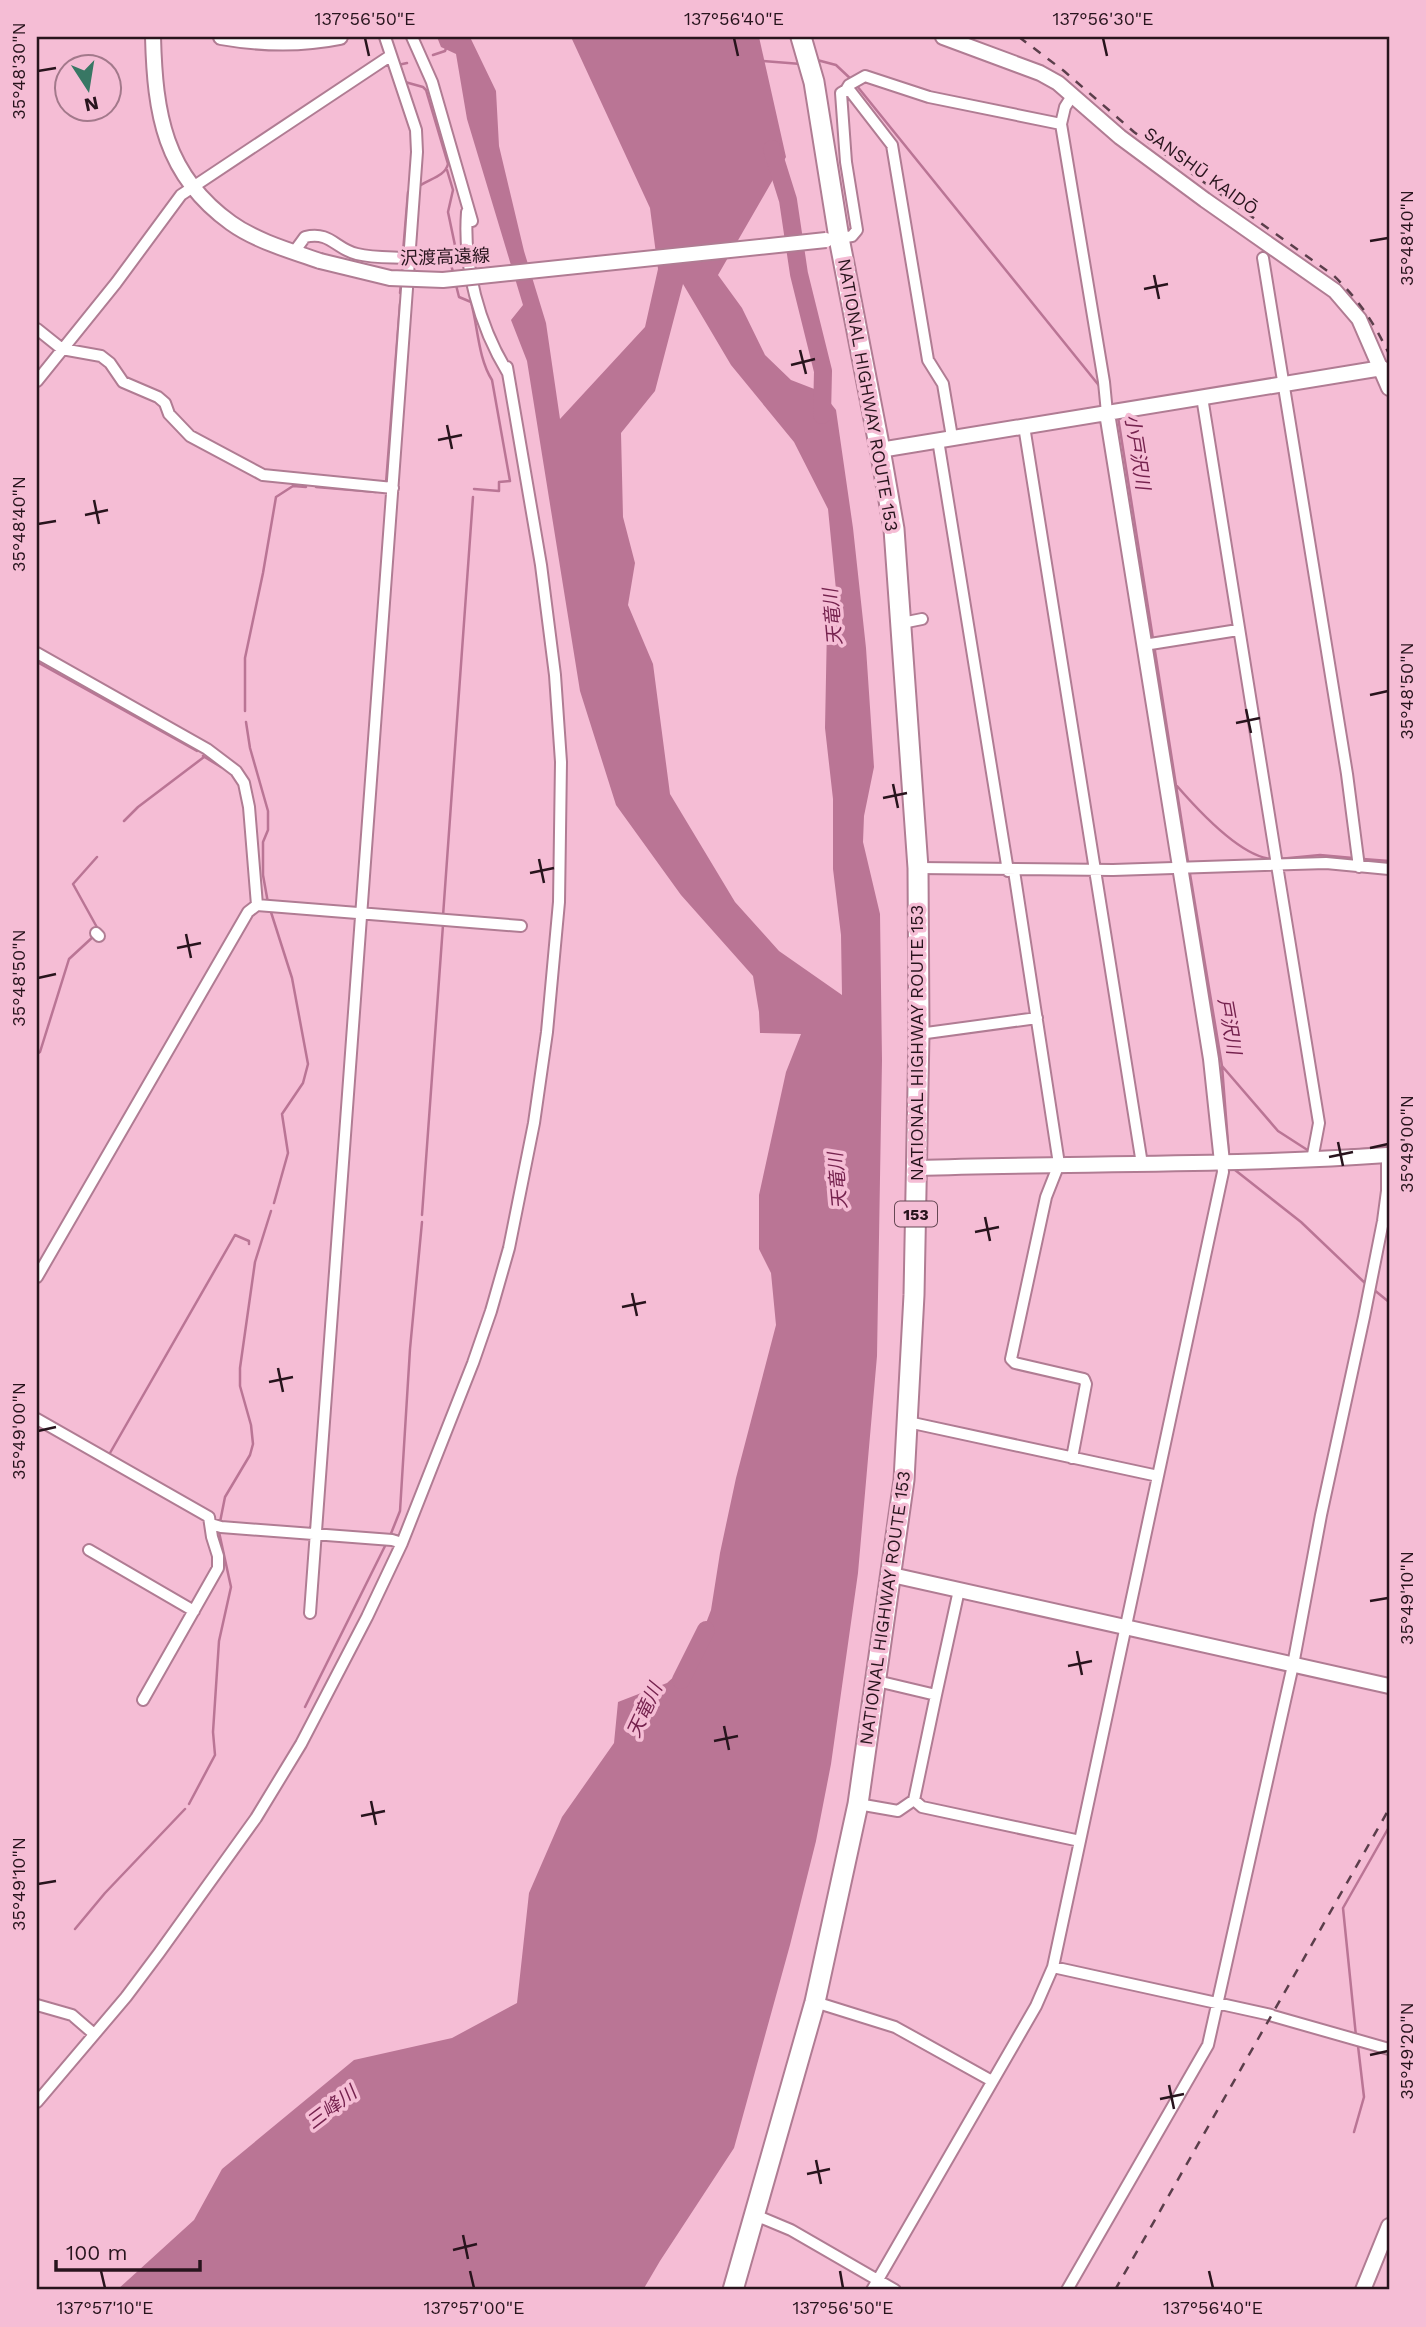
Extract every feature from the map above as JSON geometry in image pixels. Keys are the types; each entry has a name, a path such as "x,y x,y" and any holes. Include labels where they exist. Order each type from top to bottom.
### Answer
{"highway":[{"name":"NATIONAL HIGHWAY ROUTE 153","path":"733,2290 815,2002 858,1804 904,1480 917,1168 918,868 894,529 880,450 832,239 821,125 814,82 801,37"}],"street":[{"name":"沢渡高遠線","path":"153,37 154,82 161,125 174,156 192,187 231,224 320,261 390,278 443,280 832,239"},
{"path":"221,37 242,41 298,43 340,37"},
{"path":"310,1613 417,141 416,130 385,37"},
{"path":"412,37 432,82 472,221"},
{"name":"SANSHŪ KAIDŌ","path":"943,37 1040,73 1058,83 1120,137 1335,291 1359,319 1389,388"},
{"path":"37,381 116,283 181,195 390,56"},
{"path":"832,239 852,236 858,230 846,162 845,119 840,98 841,93 865,76 929,97 1061,124"},
{"path":"851,85 851,92 892,145 928,360 943,384 945,439 1059,1164 1046,1197 1012,1359 1014,1363 1084,1379 1086,1384 1072,1458"},
{"path":"875,2285 1036,2006 1053,1968 1223,1172 1211,1059 1179,868 1111,409 1104,382 1061,124 1065,107 1072,96"},
{"path":"37,2102 159,1953 280,1781 368,1617 402,1543 473,1363 509,1248 534,1123 555,959 560,884 561,762 555,675 539,552 508,371 489,333 468,267 467,203"},
{"path":"294,252 305,237 316,234 329,238 347,251 357,254 408,258"},
{"path":"1263,258 1347,774 1358,862"},
{"path":"37,329 62,349 101,356 110,363 123,382 158,397 169,414 190,436 263,475 393,488"},
{"path":"880,450 1111,409 1382,368"},
{"path":"1202,397 1319,1123 1313,1155"},
{"path":"1024,426 1142,1164"},
{"path":"902,623 922,619"},
{"path":"1146,645 1238,629"},
{"path":"37,654 207,750 236,771 244,783 249,807 264,906"},
{"path":"918,868 1094,870 1179,868 1277,860 1358,862 1389,869"},
{"path":"37,1278 248,912 264,906 521,926"},
{"path":"919,1034 1037,1018"},
{"path":"917,1168 1222,1162 1313,1155 1388,1155 1383,1221 1321,1515 1293,1665 1208,2045 1067,2290"},
{"path":"37,1419 209,1517 218,1568 143,1700"},
{"path":"908,1422 1158,1476"},
{"path":"211,1524 402,1543"},
{"path":"89,1550 194,1611"},
{"path":"892,1576 1389,1686"},
{"path":"858,1804 898,1811 914,1800 959,1590"},
{"path":"877,1681 936,1695"},
{"path":"914,1800 922,1807 1080,1841"},
{"path":"1053,1968 1272,2016 1389,2049"},
{"path":"815,2002 895,2027 992,2081"},
{"path":"37,2005 72,2015 94,2034"},
{"path":"755,2215 791,2230 875,2285 895,2290"},
{"path":"1363,2290 1389,2226"}],"water":[{"name":"三峰川","path":"437,37 470,37 496,91 499,146 524,251 546,323 560,419 645,327 658,269 650,208 571,37 759,37 786,157 718,275 742,308 765,355 791,380 822,392 836,410 853,528 866,648 874,767 864,816 863,842 880,914 882,1060 877,1356 858,1573 831,1764 816,1841 790,1945 734,2148 643,2290 117,2290 194,2220 222,2169 354,2060 452,2038 517,2003 529,1893 562,1817 614,1743 618,1702 667,1683 692,1660 711,1610 736,1478 776,1325 771,1273 759,1249 759,1195 786,1072 801,1034 760,1033 753,976 681,895 616,805 580,691 527,361 511,320 523,305 467,119 456,54 441,47","holes":["683,284 731,365 794,442 828,509 837,600 827,626 825,728 833,799 833,869 841,935 842,995 779,951 735,902 670,794 653,664 628,605 635,563 623,517 621,433 655,391"]}],"waterway":[{"path":"433,55 445,51 447,46"},
{"name":"小戸沢川","path":"817,60 836,65 853,81"},
{"name":"小戸沢川","path":"763,61 801,64"},
{"path":"398,65 407,63"},
{"path":"405,82 426,90 448,164 440,175 418,187"},
{"name":"小戸沢川","path":"857,86 1101,388"},
{"name":"天竜川","path":"772,149 788,200 799,274 823,371 822,415"},
{"path":"447,170 453,190 448,212 457,255 451,265 454,275"},
{"path":"403,252 410,192"},
{"path":"400,293 401,283"},
{"path":"456,285 459,297 471,302 481,352 492,380 510,481 499,482 499,491 474,489"},
{"path":"386,483 400,304"},
{"name":"小戸沢川","path":"1118,417 1153,639"},
{"path":"245,711 245,658 276,497 293,486 306,487"},
{"path":"316,487 376,492"},
{"path":"443,916 473,497"},
{"name":"小戸沢川","path":"1154,645 1188,862"},
{"path":"37,662 197,751"},
{"path":"246,722 250,748 268,811 268,830 263,842 263,875 268,903"},
{"path":"203,756 221,767"},
{"path":"124,821 138,807 204,757"},
{"name":"小戸沢川","path":"1177,786 1234,842 1261,857 1273,859"},
{"name":"小戸沢川","path":"1279,859 1320,855 1353,858"},
{"path":"97,857 73,884 99,931"},
{"name":"小戸沢川","path":"1363,859 1389,861"},
{"name":"戸沢川","path":"1190,874 1222,1066 1229,1156"},
{"path":"270,909 292,978 308,1064 303,1083 282,1114 288,1153 274,1203"},
{"path":"422,1215 443,925"},
{"path":"37,1054 40,1052 69,959 95,935"},
{"name":"戸沢川","path":"1222,1066 1278,1131 1309,1151"},
{"name":"戸沢川","path":"1350,1150 1389,1147"},
{"path":"1235,1170 1301,1222 1366,1284"},
{"path":"220,1522 225,1497 250,1455 253,1444 251,1425 240,1386 240,1368 255,1262 271,1211"},
{"path":"390,1536 400,1511 410,1349 422,1222"},
{"path":"110,1453 235,1235 249,1241 249,1244"},
{"path":"1373,1289 1389,1302"},
{"path":"189,1804 215,1755 213,1732 219,1641 231,1587 219,1532"},
{"path":"305,1707 386,1544"},
{"name":"天竜川","path":"681,1680 706,1630"},
{"path":"75,1929 105,1893 185,1809"},
{"path":"1356,2036 1343,1908 1389,1827"},
{"path":"1354,2132 1364,2097 1358,2046"}],"railway":[{"path":"1019,37 1064,71 1134,132 1333,275 1365,311 1389,354"},
{"path":"1115,2290 1389,1809"}]}
